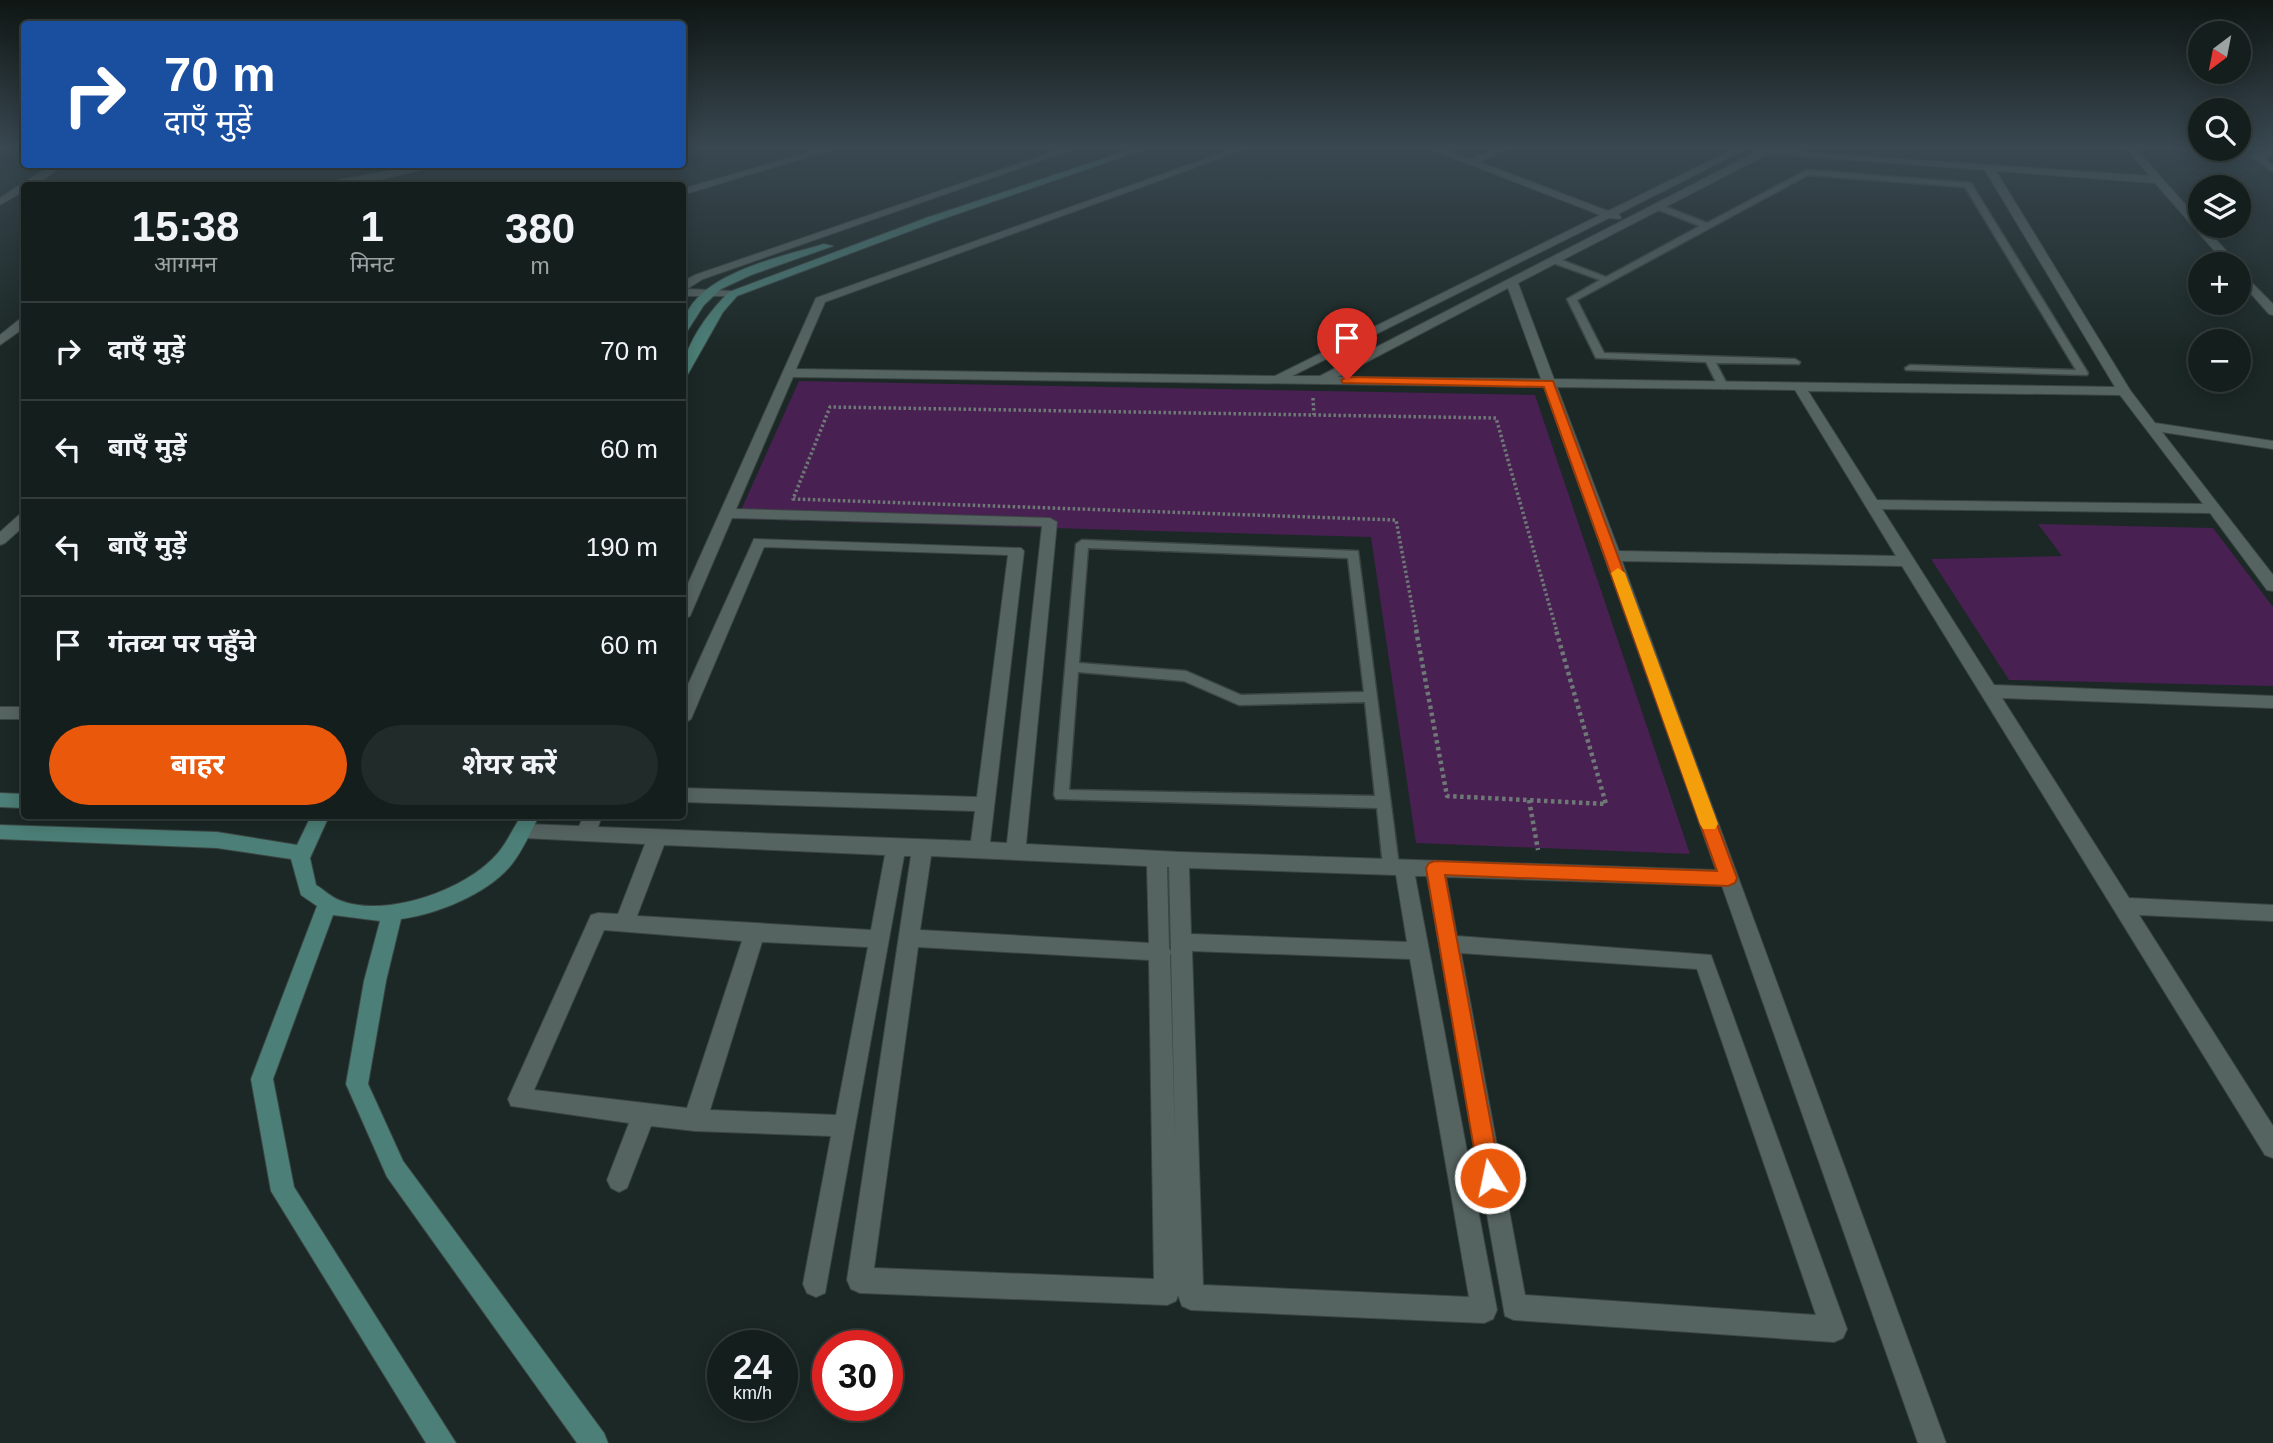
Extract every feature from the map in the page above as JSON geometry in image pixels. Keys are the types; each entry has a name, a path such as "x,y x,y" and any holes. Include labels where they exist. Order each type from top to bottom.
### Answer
{"street":[{"path":"686,285 699,277 874,216"},
{"path":"686,325 709,293 728,281 912,216"},
{"path":"686,292 733,294 941,216"},
{"path":"686,607 791,373 820,300 1053,216"},
{"path":"1276,379 1606,216"},
{"path":"1613,216 1629,222"},
{"path":"1322,380 1640,216"},
{"path":"2018,216 2124,391 2273,586"},
{"path":"2190,216 2221,252"},
{"path":"1512,284 1932,1443"},
{"path":"2251,286 2273,311"},
{"path":"686,367 718,310 733,294"},
{"path":"0,341 21,324"},
{"path":"791,373 2124,391"},
{"path":"1799,387 2273,1147"},
{"path":"2151,426 2273,445"},
{"path":"1872,504 2215,509"},
{"path":"729,513 1050,522 1016,850"},
{"path":"980,849 1018,520"},
{"path":"9,534 21,521"},
{"path":"686,710 759,542 1016,551"},
{"path":"1612,556 1908,561"},
{"path":"1989,691 2273,702"},
{"path":"0,713 21,713"},
{"path":"686,795 985,804"},
{"path":"0,800 21,801"},
{"path":"318,819 310,829 301,853 302,874 310,891 327,905 356,914 392,915 425,907 457,894 486,876 509,855 528,823 585,834 896,848 1016,850 1168,860 1728,878"},
{"path":"585,834 592,819"},
{"path":"0,832 217,840 301,853"},
{"path":"624,924 657,837"},
{"path":"816,1284 896,848"},
{"path":"922,848 860,1280 1167,1292 1168,860"},
{"path":"1168,945 1191,1297 1484,1310 1418,951 1397,866"},
{"path":"1435,868 1514,1307 1834,1329 1704,961 1449,944"},
{"path":"327,905 262,1079 283,1191 443,1443"},
{"path":"2123,906 2273,913"},
{"path":"392,915 375,981 357,1084 395,1169 594,1443"},
{"path":"844,1126 695,1120 519,1099 598,921 879,939"},
{"path":"910,930 1168,945 1418,951"},
{"path":"695,1120 755,933"},
{"path":"619,1180 645,1114"}],"lane":[{"path":"1682,216 1707,226"},
{"path":"1725,216 1572,299 1600,356 1795,362"},
{"path":"1910,368 2083,373 1987,216"},
{"path":"1556,261 1607,280"},
{"path":"1709,359 1723,386"},
{"path":"1382,803 1061,794 1082,544 1354,554 1382,803 1397,866"},
{"path":"1072,667 1186,676 1239,700 1370,697"}],"path":[{"path":"1529,800 1542,872"}],"shaded area":[{"path":"799,381 1535,395 1690,854 1416,843 1371,537 737,519"},
{"path":"2038,524 2213,528 2273,607 2273,686 2009,680 1931,559 2062,556"}],"slow traffic":[{"path":"1618,573 1709,824"}],"route":[{"path":"1347,380 1549,384 1728,878 1435,868 1490,1178"}]}
